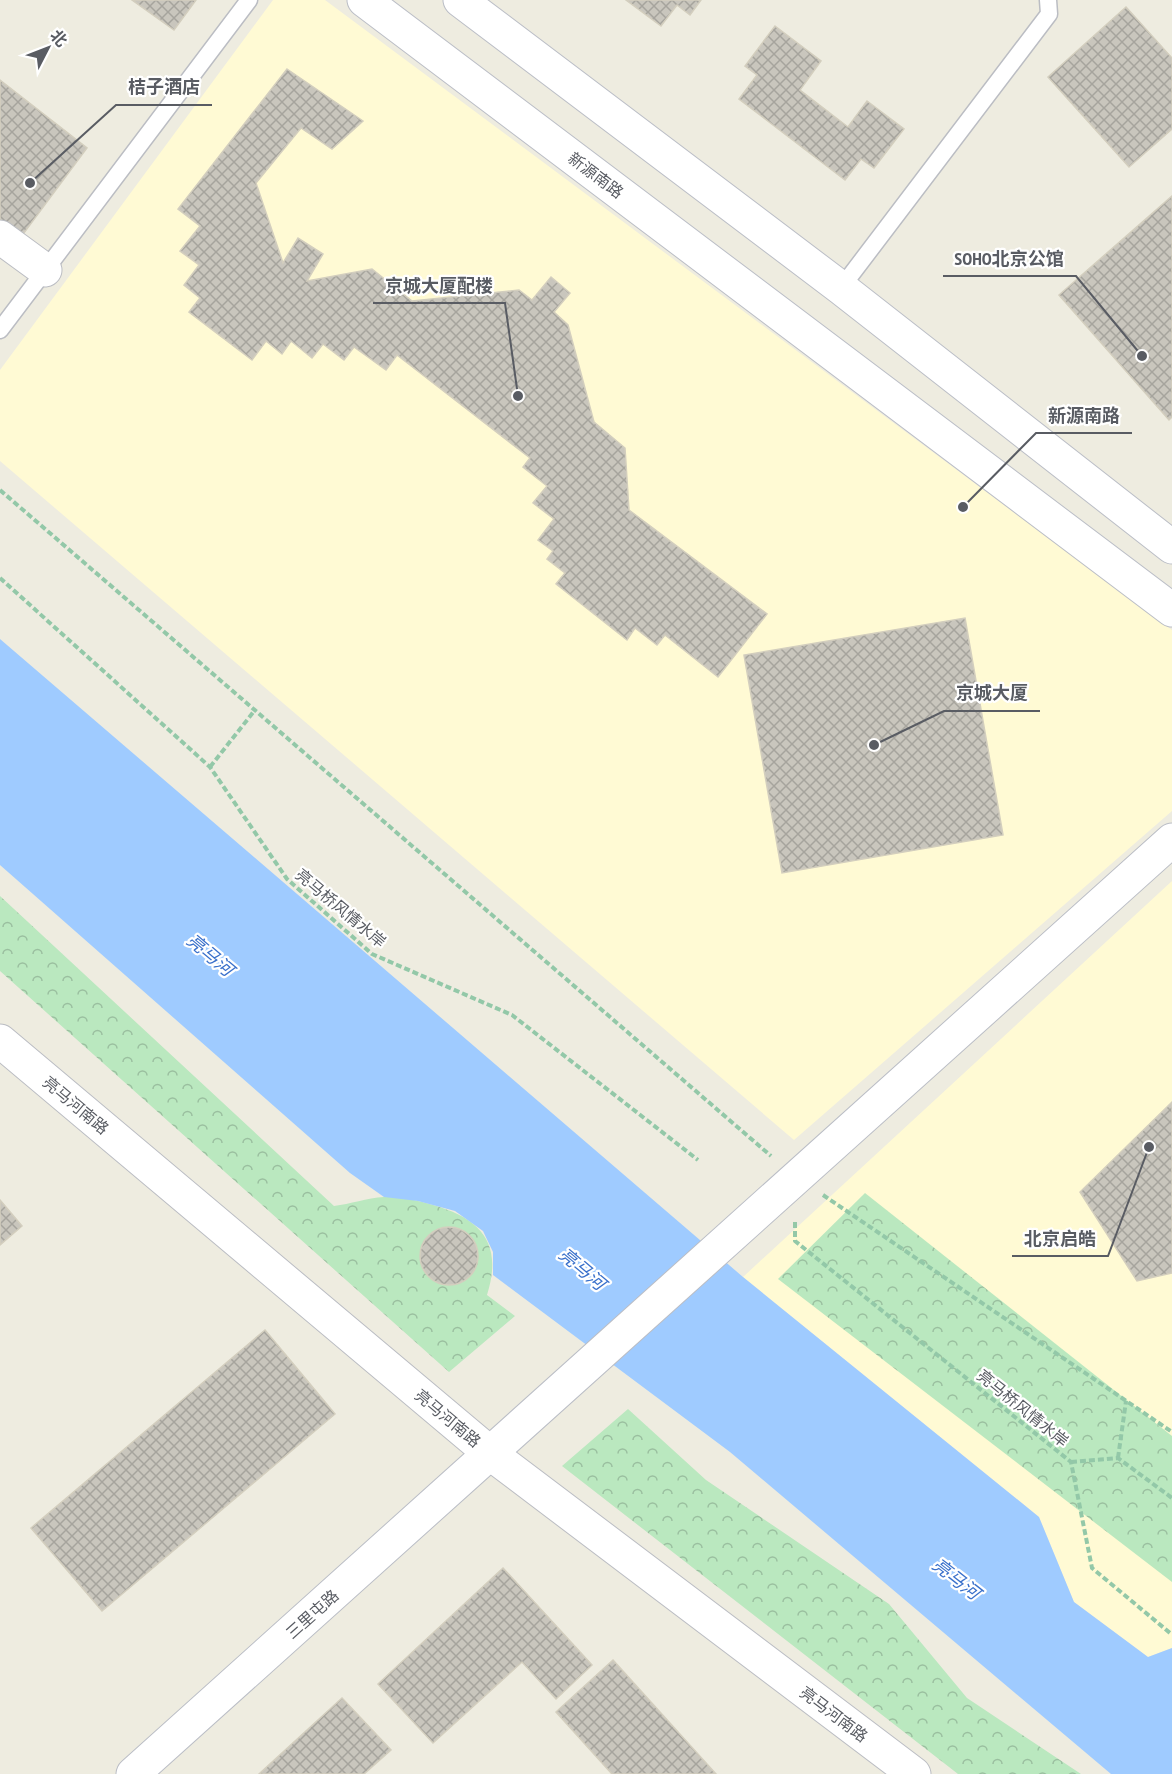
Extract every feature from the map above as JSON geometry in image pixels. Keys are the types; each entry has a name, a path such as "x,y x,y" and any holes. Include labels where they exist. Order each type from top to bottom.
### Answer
{"street":[{"name":"新源南路","path":"364,0 1172,610"},
{"path":"460,0 841,288 1172,547"},
{"path":"0,237 45,270"},
{"name":"三里屯路","path":"133,1774 1172,840"},
{"name":"亮马河南路","path":"0,1041 491,1454 914,1774"}],"lane":[{"path":"0,330 249,0"},
{"path":"841,288 1049,14 1048,0"}],"path":[{"path":"0,490 796,1176 1172,1432"},
{"name":"亮马桥风情水岸","path":"0,578 210,767 287,879 372,954 512,1015 698,1160"},
{"path":"210,767 255,710"},
{"name":"亮马桥风情水岸","path":"795,1241 1071,1462 1092,1568 1172,1632"},
{"path":"1118,1458 1126,1401"},
{"path":"1071,1462 1118,1458 1172,1498"}],"shaded area":[{"path":"273,0 325,0 1172,630 1172,811 794,1140 0,461 0,370"},
{"path":"1172,881 1172,1648 1148,1657 1074,1602 1039,1517 743,1277"}],"green space":[{"path":"0,896 334,1206 378,1198 403,1198 450,1211 476,1226 490,1248 491,1277 487,1295 515,1316 449,1372 0,971"},
{"path":"865,1193 1172,1436 1172,1582 778,1279"},
{"path":"628,1409 706,1480 889,1604 967,1698 1081,1774 958,1774 562,1466"}],"water":[{"name":"亮马河","path":"0,639 743,1277 1039,1517 1074,1602 1148,1657 1172,1648 1172,1774 1111,1774 730,1452 493,1275 493,1252 483,1231 455,1211 418,1201 384,1197 350,1173 0,865"}],"building":[{"path":"132,0 196,0 174,30"},
{"path":"626,0 701,0 690,15 677,5 661,26"},
{"path":"1126,7 1172,58 1172,129 1129,167 1048,77"},
{"path":"775,26 821,61 800,90 848,127 867,101 904,129 874,168 861,159 845,180 739,99 757,75 745,66"},
{"path":"287,69 363,121 332,149 301,128 256,183 283,263 298,238 323,254 307,281 372,269 412,301 519,290 532,300 551,277 570,293 554,312 568,325 594,422 625,448 629,510 767,614 718,677 665,635 657,645 635,628 627,640 556,584 565,573 547,559 553,551 538,540 554,519 533,503 547,486 523,467 530,458 397,355 386,370 354,347 344,360 323,344 312,358 291,341 282,354 266,341 252,360 189,312 200,298 184,285 199,265 180,251 200,226 178,209"},
{"path":"0,80 87,148 21,237 0,219"},
{"path":"1172,196 1172,417 1169,420 1059,295"},
{"path":"965,618 1003,835 782,873 744,655"},
{"path":"1172,1102 1172,1273 1137,1281 1080,1192"},
{"path":"0,1200 22,1226 0,1245"},
{"path":"443,1227 455,1227 470,1235 478,1250 478,1262 470,1277 455,1285 443,1285 428,1277 420,1262 420,1250 428,1235"},
{"path":"265,1330 335,1414 102,1611 31,1528"},
{"path":"503,1568 592,1665 556,1699 522,1662 433,1743 378,1684"},
{"path":"613,1660 716,1774 612,1774 556,1712"},
{"path":"342,1698 391,1750 364,1774 259,1774"}],"place":[{"name":"桔子酒店","path":"30,183"},
{"name":"SOHO北京公馆","path":"1142,356"},
{"name":"京城大厦配楼","path":"518,396"},
{"name":"新源南路","path":"963,507"},
{"name":"京城大厦","path":"874,745"},
{"name":"北京启皓","path":"1149,1147"}]}
